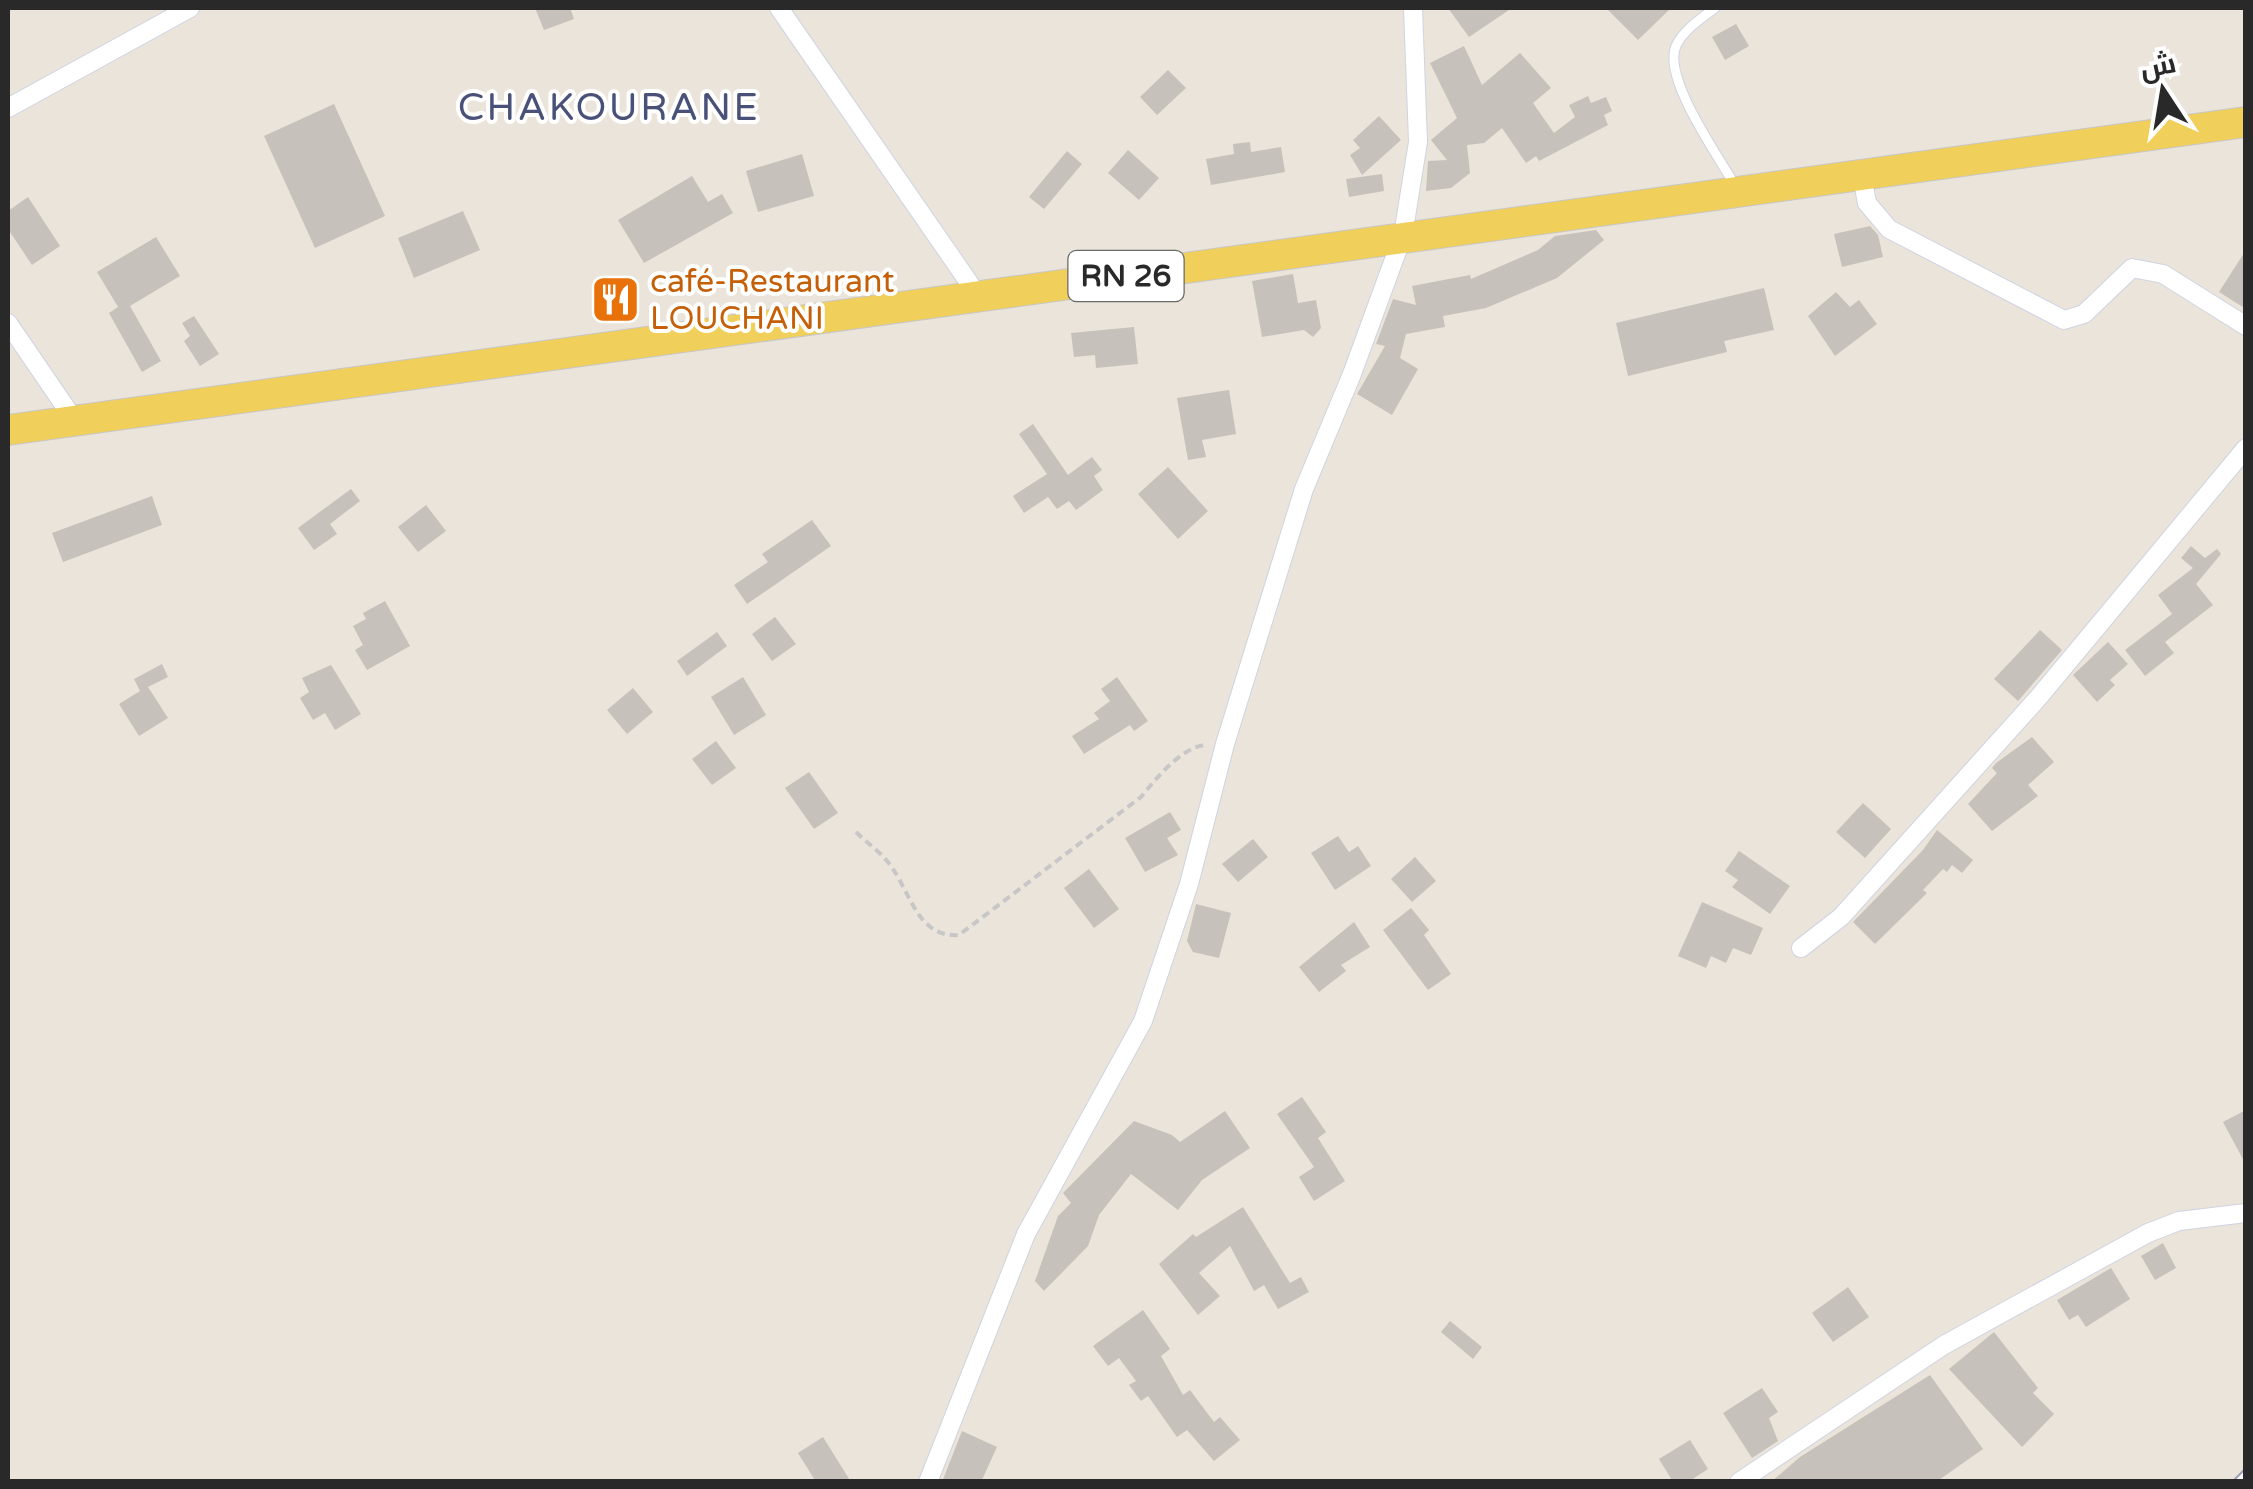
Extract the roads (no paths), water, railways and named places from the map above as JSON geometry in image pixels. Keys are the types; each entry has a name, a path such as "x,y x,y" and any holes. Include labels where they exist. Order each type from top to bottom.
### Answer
{"main road":[{"name":"RN 26","path":"8,430 2246,122"}],"street":[{"path":"8,108 190,8"},
{"path":"779,8 980,297"},
{"path":"928,1482 1026,1234 1143,1021 1189,884 1225,744 1304,489 1403,235 1418,142 1413,8"},
{"path":"1862,176 1867,202 1888,229 2064,320 2084,314 2132,268 2151,268 2246,326"},
{"path":"8,323 74,421"},
{"path":"1801,948 1841,917 2038,698 2246,448"},
{"path":"1738,1482 1944,1345 2148,1232 2179,1221 2246,1213"}],"lane":[{"path":"1714,8 1677,42 1673,56 1676,78 1738,190"}],"railway":[{"path":"2237,1482 2246,1473"}],"place":[{"name":"café-Restaurant LOUCHANI","path":"615,300"}],"district":[{"name":"CHAKOURANE","path":"609,108"}]}
